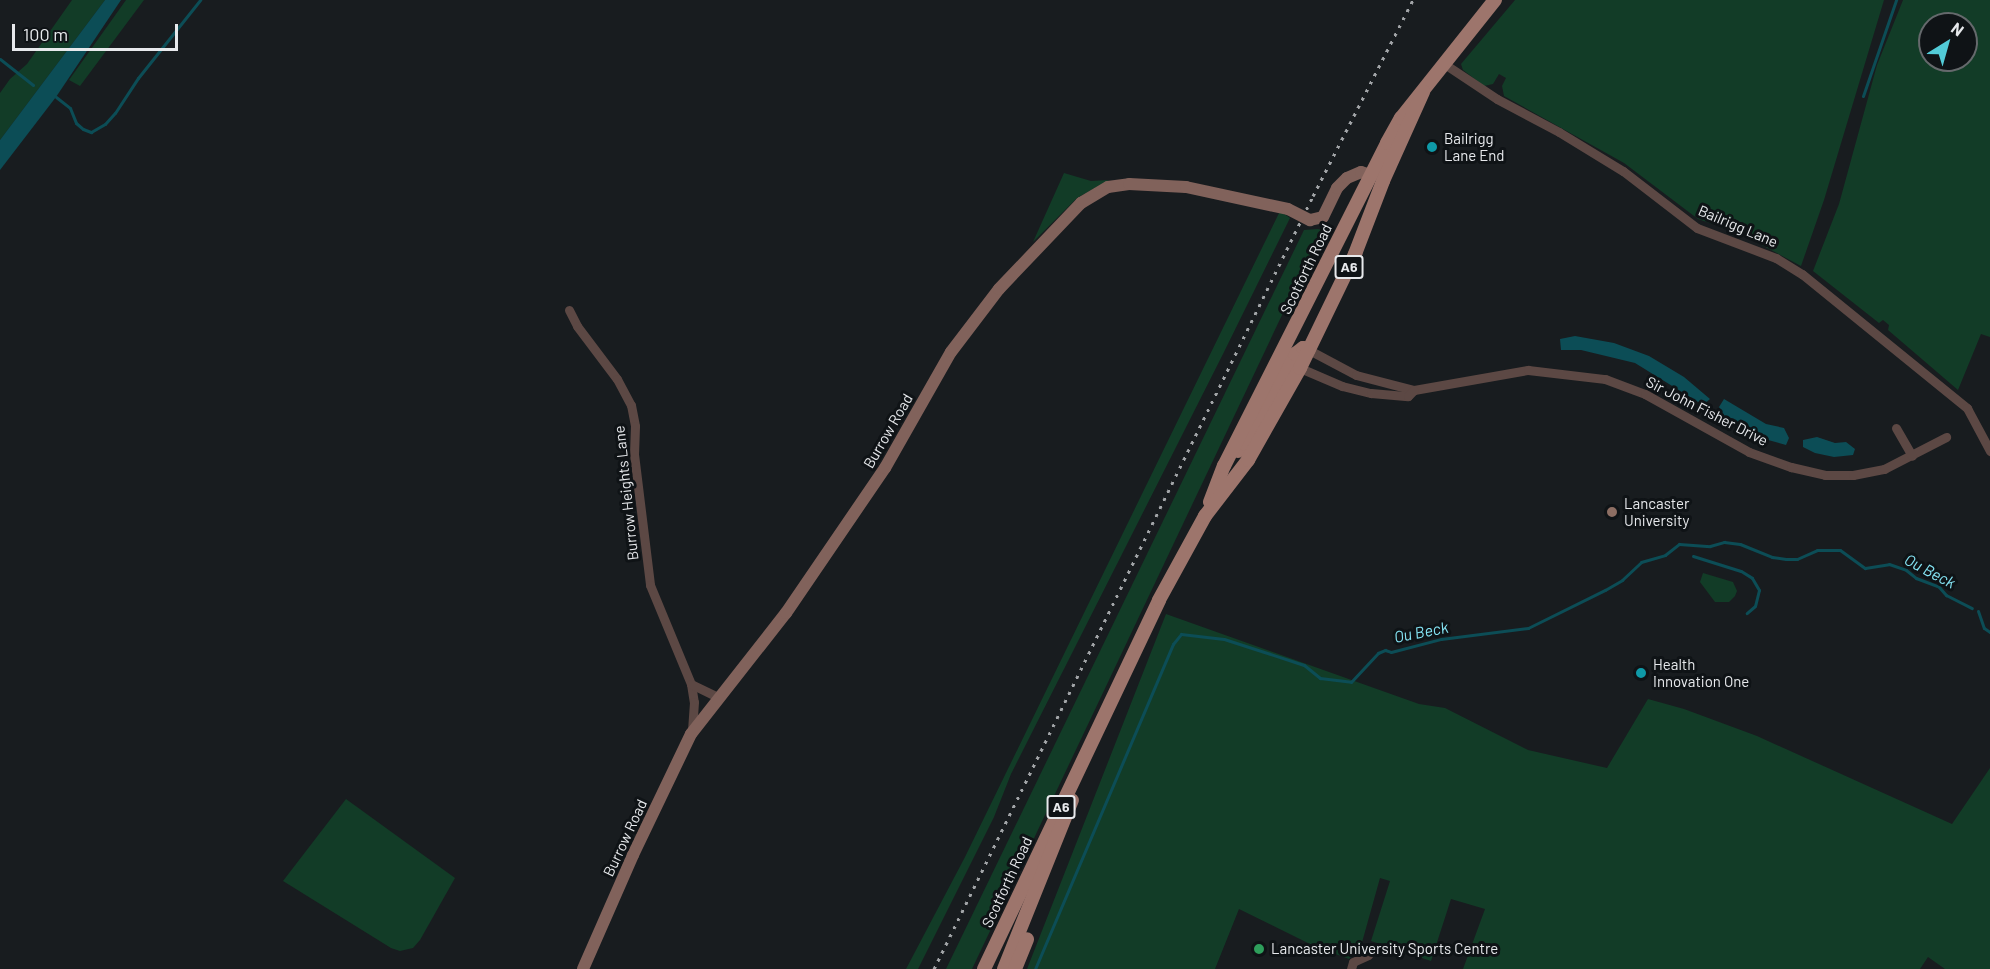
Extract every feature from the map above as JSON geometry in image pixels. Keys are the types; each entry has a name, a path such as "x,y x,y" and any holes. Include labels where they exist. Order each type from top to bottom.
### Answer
{"main road":[{"name":"Scotforth Road","path":"1205,516 1248,460 1370,175 1401,118 1495,0"},
{"name":"Scotforth Road","path":"984,969 1159,600 1205,516 1224,465 1292,359 1309,350 1360,243 1383,180 1423,92"},
{"path":"1370,175 1383,180"},
{"name":"Scotforth Road","path":"1004,969 1063,829 1091,743"},
{"path":"1015,969 1051,879 1063,829"}],"street":[{"name":"Bailrigg Lane","path":"1443,63 1497,99 1607,161 1697,228 1768,255 1802,274 1967,408 1990,452"},
{"name":"Burrow Road","path":"583,969 633,855 691,734 718,697 748,665 791,607 885,468 951,351 980,311 1081,203 1108,187 1129,184 1186,187 1288,209 1310,220 1323,217 1337,188 1347,178 1361,172 1370,175"},
{"name":"Burrow Heights Lane","path":"569,310 577,326 617,379 631,405 635,426 634,454 650,585 691,684 694,702 691,734"},
{"name":"Sir John Fisher Drive","path":"1309,350 1356,375 1414,390 1528,370 1583,375 1609,381 1645,394 1749,452 1812,473 1839,476 1884,469 1946,437"},
{"name":"Sir John Fisher Drive","path":"1292,359 1342,386 1371,393 1408,396 1414,390"},
{"path":"1896,428 1912,456"},
{"path":"691,684 718,697"},
{"path":"1351,969 1353,962 1368,955"}],"green space":[{"path":"72,0 105,0 0,140 0,93 10,79 27,64"},
{"path":"126,0 144,0 80,86 69,80"},
{"path":"1515,0 1884,0 1824,200 1801,266 1741,234 1698,219 1624,163 1504,96 1502,86 1506,78 1499,74 1493,84 1484,86 1463,70 1461,64"},
{"path":"1903,0 1990,0 1990,337 1981,334 1958,390 1888,330 1889,325 1883,320 1879,323 1813,271 1839,204 1877,65"},
{"path":"1064,173 1091,181 1109,180 1077,198 1033,242"},
{"path":"1280,211 1290,218 1223,354 1011,774 994,817 918,969 906,969 965,857"},
{"path":"1304,230 1322,230 1319,237 972,969 946,969"},
{"path":"1703,573 1733,582 1737,591 1735,596 1729,602 1715,602 1700,582"},
{"path":"1166,614 1419,704 1445,708 1528,750 1607,768 1648,699 1684,709 1757,736 1952,824 1990,768 1990,969 1945,969 1928,957 1920,969 1463,969 1485,909 1451,899 1431,961 1371,941 1390,881 1380,878 1361,946 1349,959 1314,946 1239,909 1215,969 1027,969"},
{"path":"346,799 455,878 420,940 413,948 400,951 391,948 283,881"}],"water":[{"path":"105,0 121,0 56,97 0,170 0,140"},
{"path":"1575,336 1614,343 1649,356 1684,377 1710,399 1703,405 1635,363 1581,350 1561,350 1560,339"},
{"path":"1724,399 1766,424 1784,428 1789,438 1786,445 1761,438 1726,419 1719,407"},
{"path":"1817,437 1835,443 1846,442 1855,449 1853,455 1834,457 1815,453 1803,447 1803,440"}],"waterway":[{"path":"56,97 70,108 76,123 83,129 91,132 105,124 200,0"},
{"path":"1863,96 1896,0"},
{"path":"0,59 33,85"},
{"name":"Ou Beck","path":"1035,969 1173,644 1181,634 1224,639 1304,665 1320,678 1351,682 1378,653 1385,650 1391,652 1441,639 1528,628 1605,590 1622,580 1641,562 1665,555 1679,544 1710,546 1724,542 1740,544 1772,557 1786,559 1797,559 1817,550 1840,550 1865,568 1889,564 1906,570 1916,578 1939,587 1946,595 1972,608"},
{"path":"1693,556 1741,571 1752,578 1759,590 1755,606 1747,613"},
{"name":"Ou Beck","path":"1978,611 1984,628 1990,632"}],"railway":[{"path":"934,969 1313,196 1413,0"}],"place":[{"name":"Bailrigg Lane End","path":"1432,147"},
{"name":"Lancaster University","path":"1612,512"},
{"name":"Health Innovation One","path":"1641,673"},
{"name":"Lancaster University Sports Centre","path":"1259,949"}]}
